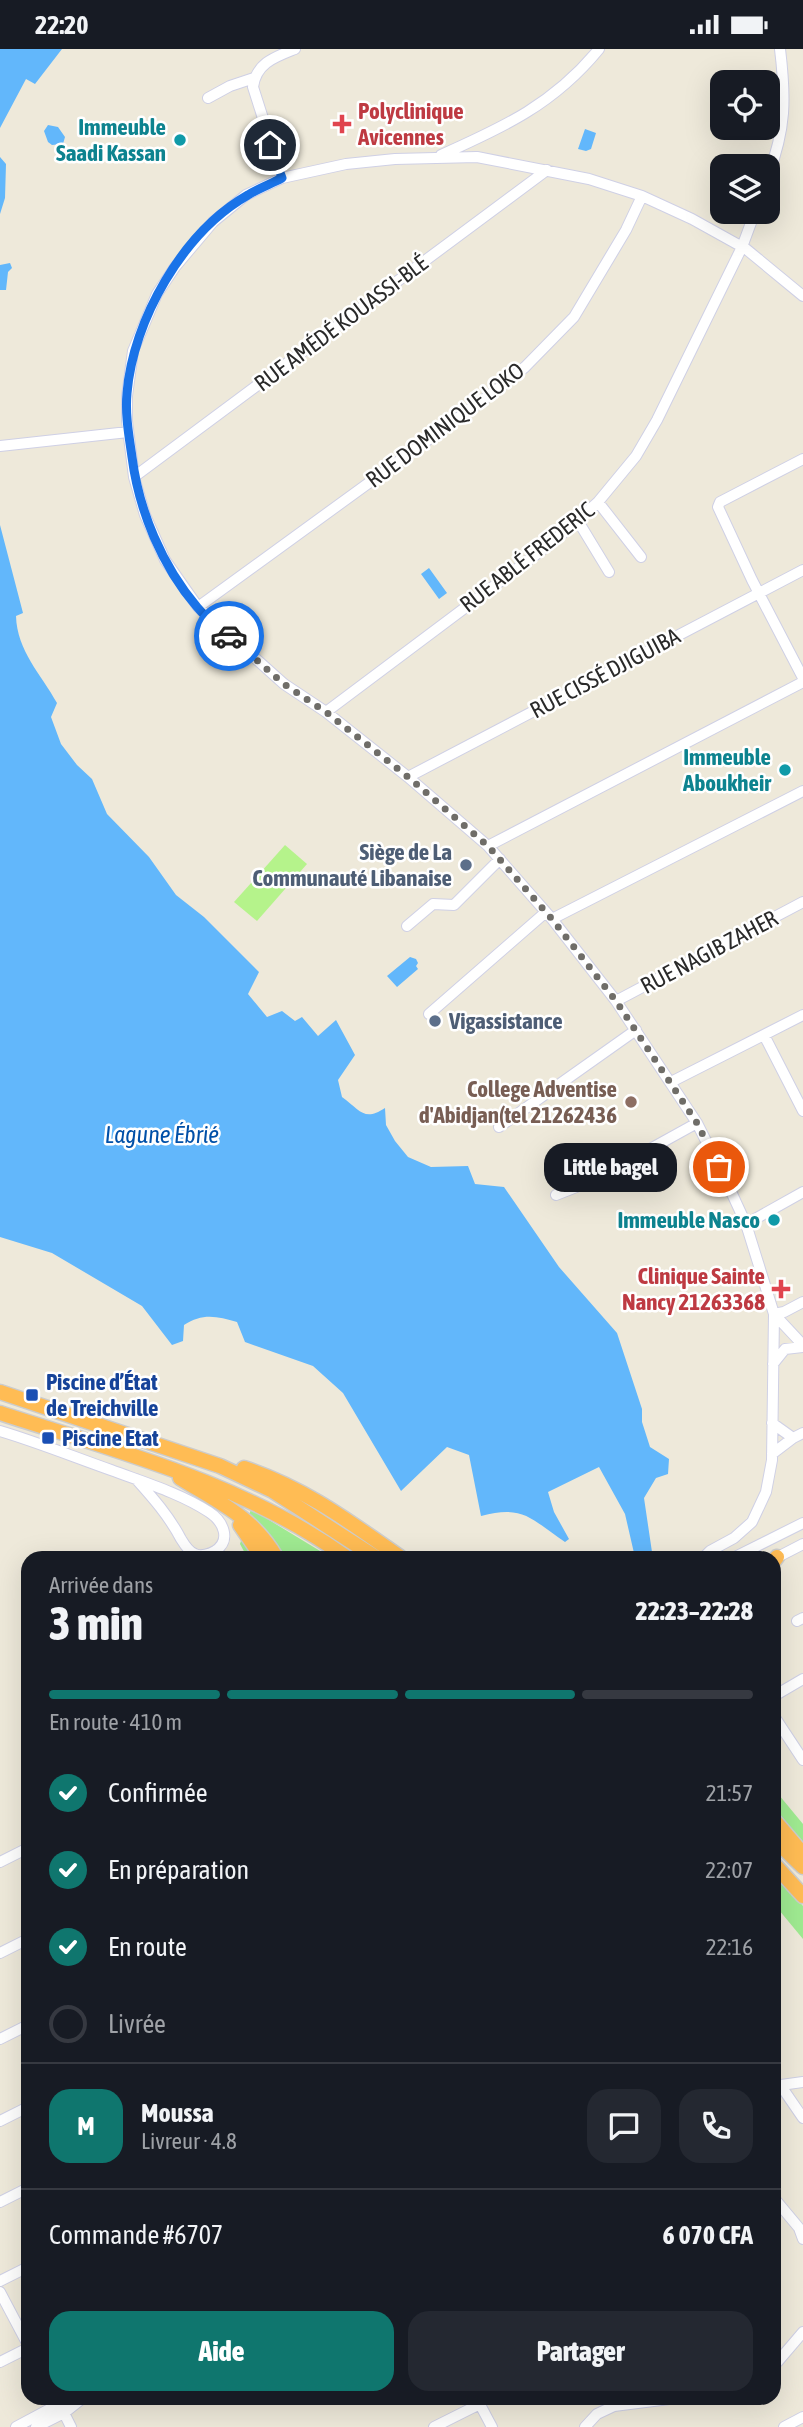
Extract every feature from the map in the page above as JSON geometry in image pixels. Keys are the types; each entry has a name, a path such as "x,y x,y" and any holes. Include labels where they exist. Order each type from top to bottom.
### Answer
{"highway":[{"path":"0,1392 191,1455 279,1480 336,1512 391,1551"},
{"path":"0,1413 219,1486 264,1507 338,1551"},
{"path":"191,1455 273,1491 366,1551"},
{"path":"162,1465 241,1515 255,1528 272,1551"},
{"path":"211,1498 247,1532 258,1551"},
{"path":"781,1828 803,1854"},
{"path":"781,1846 803,1867"},
{"path":"781,1872 803,1896"}],"street":[{"path":"208,98 230,86 254,78 265,62 295,49"},
{"path":"436,157 502,128 528,112 550,97 598,49"},
{"path":"777,154 784,122 785,93 780,49"},
{"path":"254,78 255,94 282,178"},
{"path":"712,1551 752,1522 766,1492 772,1454 774,1314 746,1224 697,1123 616,1001 549,916 488,846 408,777 326,712 284,684 198,607 165,560 145,515 134,477 128,432 127,395 134,351 157,294 183,256 213,222 246,195 282,178 346,164 436,157 477,157 589,179 642,197 692,219 742,247 803,296"},
{"name":"RUE AMÉDÉ KOUASSI-BLÉ","path":"134,477 547,170"},
{"name":"RUE DOMINIQUE LOKO","path":"198,607 498,389 524,367 574,317 626,230 642,197"},
{"name":"RUE ABLÉ FREDERIC","path":"326,712 578,521 598,502 635,456 657,420 742,247 751,224"},
{"path":"0,446 128,432"},
{"path":"488,846 803,680 718,504 803,460"},
{"path":"598,502 641,557"},
{"path":"578,521 609,572"},
{"name":"RUE CISSÉ DJIGUIBA","path":"408,777 803,570"},
{"path":"429,1014 549,916 803,790"},
{"path":"407,926 433,904 454,905 500,859"},
{"name":"RUE NAGIB ZAHER","path":"616,1001 803,902"},
{"path":"671,1082 803,1015"},
{"path":"499,1127 636,1030"},
{"path":"764,1035 803,1111"},
{"path":"556,1195 594,1180 697,1123"},
{"path":"746,1224 803,1192"},
{"path":"774,1314 803,1302"},
{"path":"774,1314 803,1346"},
{"path":"773,1364 785,1349 803,1346"},
{"path":"772,1423 793,1438"},
{"path":"0,1431 136,1479 211,1513 220,1523 225,1535 223,1544 216,1551"},
{"path":"772,1454 803,1433"},
{"path":"136,1479 167,1513 190,1551"},
{"path":"747,1551 803,1523"},
{"path":"781,1556 803,1544"},
{"path":"781,1692 803,1679"},
{"path":"781,1727 803,1760"},
{"path":"0,1862 21,1852"},
{"path":"0,1953 21,1942"},
{"path":"0,2039 21,2028"},
{"path":"781,2085 803,2082"},
{"path":"781,2091 803,2118"},
{"path":"0,2121 21,2110"},
{"path":"0,2202 21,2192"},
{"path":"781,2206 799,2228 803,2239"},
{"path":"0,2281 21,2270"},
{"path":"0,2292 21,2333"},
{"path":"781,2358 803,2332"},
{"path":"0,2362 21,2351"},
{"path":"16,2427 59,2405"},
{"path":"36,2427 59,2405"},
{"path":"59,2405 71,2427"},
{"path":"435,2427 471,2405"},
{"path":"480,2405 492,2427"},
{"path":"584,2427 608,2405"},
{"path":"784,2427 803,2417"}],"green space":[{"path":"285,845 307,864 257,921 234,902"},
{"path":"251,1509 320,1551 244,1551 240,1544"},
{"path":"781,1797 803,1824 803,1842 781,1816"},
{"path":"781,1880 803,1906 803,1939 781,1912"}],"water":[{"path":"0,49 62,49 35,84 26,79 0,128"},
{"path":"48,125 58,127 65,137 63,144 52,145 48,142 44,131"},
{"path":"585,129 596,133 591,149 586,151 578,149"},
{"path":"0,157 6,164 5,198 0,214"},
{"path":"10,263 12,268 8,272 6,290 0,290 0,265"},
{"name":"Lagune Ébrié","path":"0,525 23,613 16,616 17,629 25,651 57,703 51,717 61,744 92,779 107,814 149,857 176,895 204,917 259,972 248,994 267,1017 282,1011 295,1021 302,1017 318,1036 336,1020 355,1055 338,1080 342,1097 362,1113 372,1114 385,1108 386,1125 408,1157 431,1167 468,1166 475,1184 504,1187 559,1267 617,1333 642,1409 642,1422 650,1447 669,1459 668,1474 656,1478 644,1498 652,1551 634,1551 625,1514 599,1467 548,1492 554,1512 569,1539 565,1542 527,1516 518,1513 481,1516 469,1455 447,1447 401,1491 343,1393 313,1366 245,1342 237,1322 216,1317 203,1317 184,1325 183,1341 172,1345 142,1306 52,1253 0,1237"},
{"path":"429,568 447,593 439,599 421,574"},
{"path":"410,957 416,959 418,969 397,987 387,976"}],"way so far":[{"path":"229,636 284,684 326,712 408,777 488,846 552,919 616,1001 697,1123 719,1167"}],"place":[{"name":"Polyclinique Avicennes","path":"342,124"},
{"name":"Immeuble Saadi Kassan","path":"180,140"},
{"name":"Immeuble Aboukheir","path":"785,770"},
{"name":"Siège de La Communauté Libanaise","path":"466,865"},
{"name":"Vigassistance","path":"435,1021"},
{"name":"College Adventise d'Abidjan(tel 21262436","path":"631,1102"},
{"name":"Little bagel","path":"719,1167"},
{"name":"Immeuble Nasco","path":"774,1220"},
{"name":"Clinique Sainte Nancy 21263368","path":"781,1289"},
{"name":"Piscine d’État de Treichville","path":"32,1395"},
{"name":"Piscine Etat","path":"48,1438"}],"route":[{"path":"229,636 198,607 165,560 145,515 134,477 127,421 127,395 134,351 142,328 157,294 175,267 213,222 246,195 282,178 270,145"}]}
